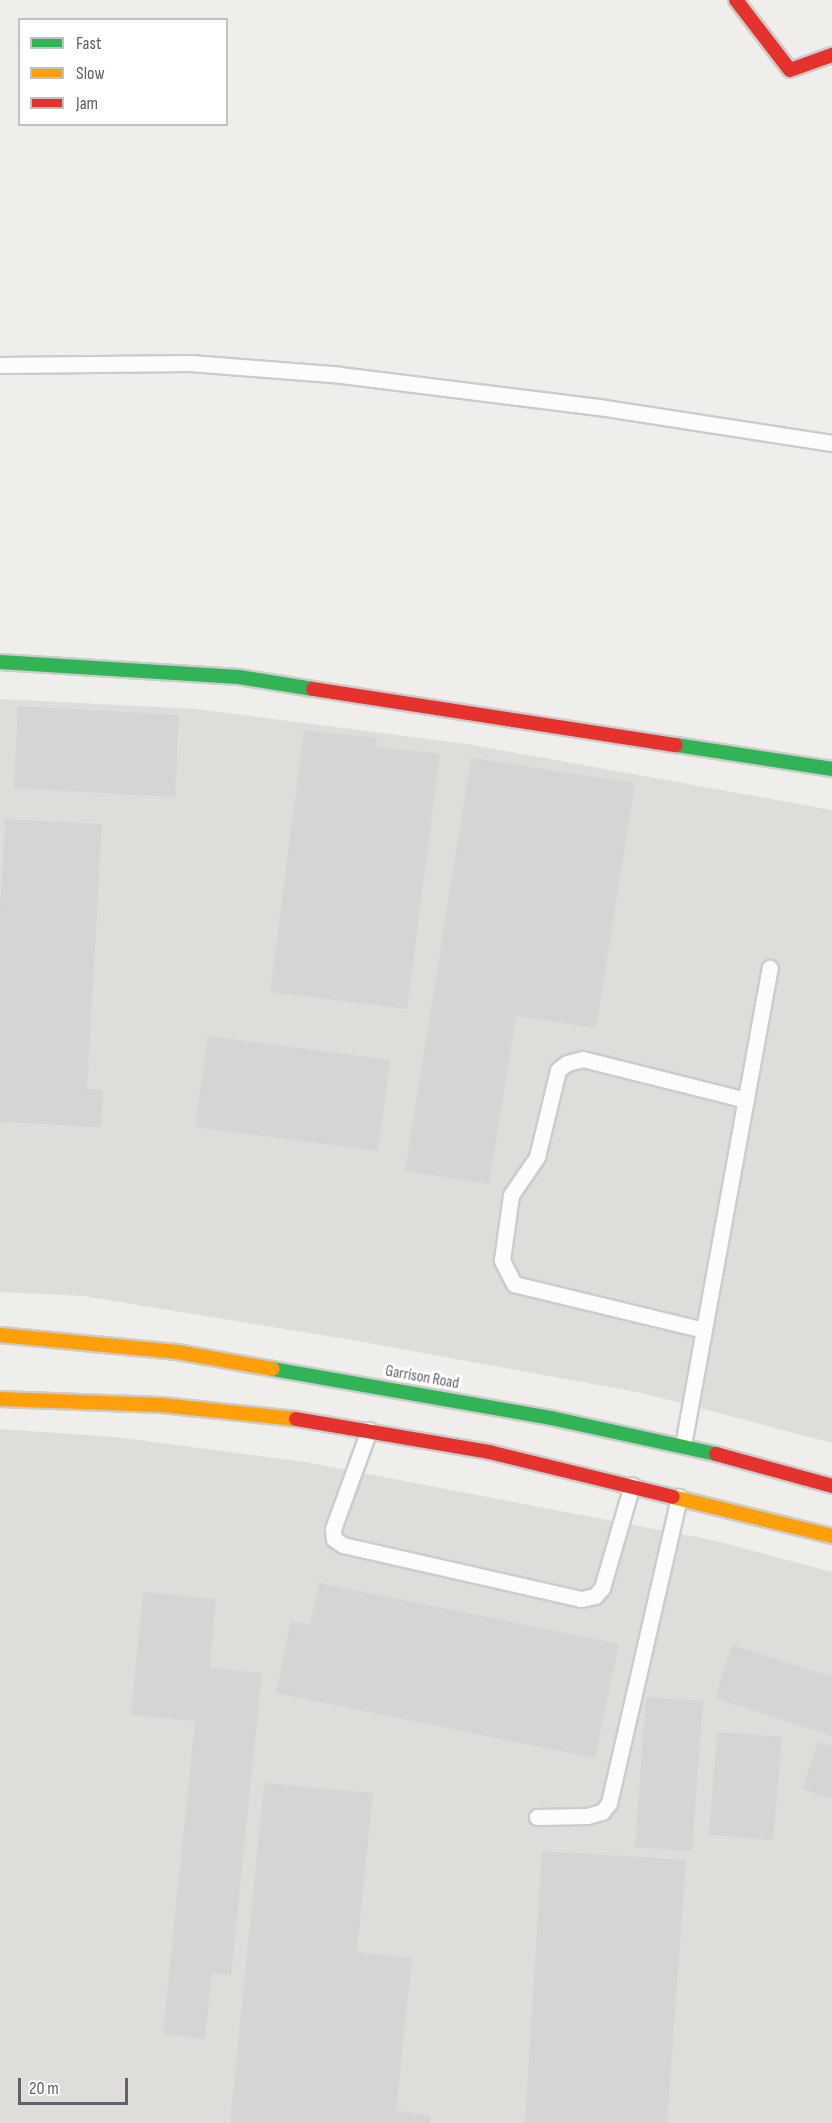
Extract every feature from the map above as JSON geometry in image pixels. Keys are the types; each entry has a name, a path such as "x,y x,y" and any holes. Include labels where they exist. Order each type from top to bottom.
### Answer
{"main road":[{"path":"736,0 790,70 832,56"},
{"path":"0,662 239,677 832,769"},
{"name":"Garrison Road","path":"0,1335 177,1352 683,1445 832,1486"},
{"path":"0,1399 161,1405 369,1430 632,1485 832,1536"}],"lane":[{"path":"0,365 190,363 341,375 599,407 832,443"},
{"path":"683,1445 770,968"},
{"path":"704,1330 514,1284 502,1260 511,1195 537,1157 558,1070 567,1063 583,1059 746,1100"},
{"path":"369,1430 333,1529 334,1539 343,1545 581,1599 595,1596 602,1588 632,1485"},
{"path":"537,1817 587,1816 602,1812 609,1803 680,1497"}],"shaded area":[{"path":"0,699 197,709 467,744 832,810 832,1443 642,1393 352,1340 83,1296 0,1292"},
{"path":"0,1429 115,1437 305,1462 717,1541 832,1572 832,2123 0,2123"}],"building":[{"path":"18,706 179,715 175,797 14,788"},
{"path":"304,730 376,738 377,747 440,754 407,1009 270,992"},
{"path":"471,758 635,783 596,1028 516,1016 489,1184 405,1171"},
{"path":"5,819 102,824 87,1089 103,1090 101,1127 0,1122 0,912"},
{"path":"208,1036 390,1060 378,1151 195,1127"},
{"path":"319,1583 619,1644 595,1758 276,1693 291,1621 310,1625"},
{"path":"143,1592 216,1599 210,1668 262,1673 231,1975 212,1973 205,2039 163,2034 195,1721 131,1715"},
{"path":"732,1645 832,1677 832,1736 715,1698"},
{"path":"646,1697 703,1701 692,1851 635,1847"},
{"path":"717,1732 782,1737 773,1840 709,1835"},
{"path":"818,1742 832,1746 832,1799 802,1789"},
{"path":"264,1783 373,1793 357,1952 412,1958 396,2111 430,2115 430,2123 230,2123"},
{"path":"542,1851 686,1860 667,2123 525,2123"}],"traffic: fast":[{"path":"0,662 239,677 313,689"},
{"path":"676,745 832,769"},
{"path":"273,1369 551,1418 716,1454"}],"traffic: slow":[{"path":"0,1335 177,1352 273,1369"},
{"path":"0,1399 161,1405 296,1419"},
{"path":"673,1497 832,1536"}],"traffic: jam":[{"path":"736,0 790,70 832,55"},
{"path":"313,689 676,745"},
{"path":"296,1419 489,1452 673,1497"},
{"path":"716,1454 832,1486"}]}
